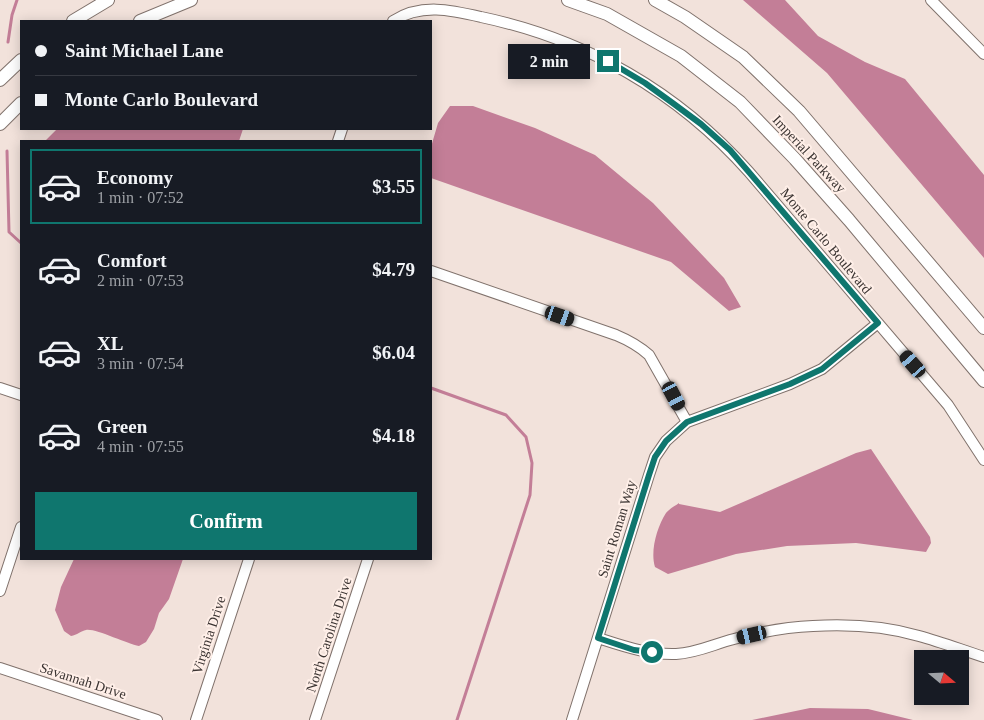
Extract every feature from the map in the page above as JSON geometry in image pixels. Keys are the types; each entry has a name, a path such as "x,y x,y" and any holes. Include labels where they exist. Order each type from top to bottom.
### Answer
{"main road":[{"path":"75,20 108,0"},
{"path":"142,20 191,0"},
{"name":"Imperial Parkway","path":"568,0 607,14 681,56 740,102 794,158 984,382"},
{"name":"Imperial Parkway","path":"655,0 685,17 743,57 799,111 984,328"},
{"path":"0,80 20,61"},
{"path":"0,124 20,104"}],"street":[{"path":"931,0 984,54"},
{"name":"Monte Carlo Boulevard","path":"396,20 412,12 424,9 461,12 529,29 608,61 645,83 701,124 730,150 954,412 984,460"},
{"path":"432,271 616,334 635,344 649,355 655,364 687,422"},
{"name":"Saint Roman Way","path":"572,720 655,457 666,441 687,422 790,384 822,369 878,323"},
{"path":"0,388 20,395"},
{"path":"0,591 20,530"},
{"name":"Virginia Drive","path":"196,720 249,560"},
{"name":"North Carolina Drive","path":"316,720 368,560"},
{"path":"598,638 634,650 675,654 697,651 734,639 770,631 812,626 845,625 884,628 917,635 984,657"},
{"name":"Savannah Drive","path":"0,668 157,720"}],"shaded area":[{"path":"743,0 785,0 818,36 865,62 905,79 984,175 984,258 827,73"},
{"path":"450,106 473,106 535,128 595,155 653,203 724,278 741,307 729,311 671,262 432,178 432,144 438,123"},
{"path":"56,130 243,130 239,140 46,140"},
{"path":"871,449 930,537 931,543 926,552 856,543 787,546 736,554 668,574 655,567 653,554 655,539 660,525 667,512 679,503 720,512 856,453"},
{"path":"74,560 183,560 169,599 159,613 154,629 146,642 139,646 90,630 71,636 64,631 55,610 61,587"},
{"path":"810,708 868,709 913,720 752,720"}],"waterway":[{"path":"8,42 12,15 17,0"},
{"path":"7,151 9,232 20,242"},
{"path":"432,388 506,415 526,437 532,463 530,495 457,720"}],"route":[{"path":"608,61 630,73 674,104 701,124 730,150 878,323 822,369 790,384 687,422 666,441 655,457 598,638 634,650 652,652"}]}
